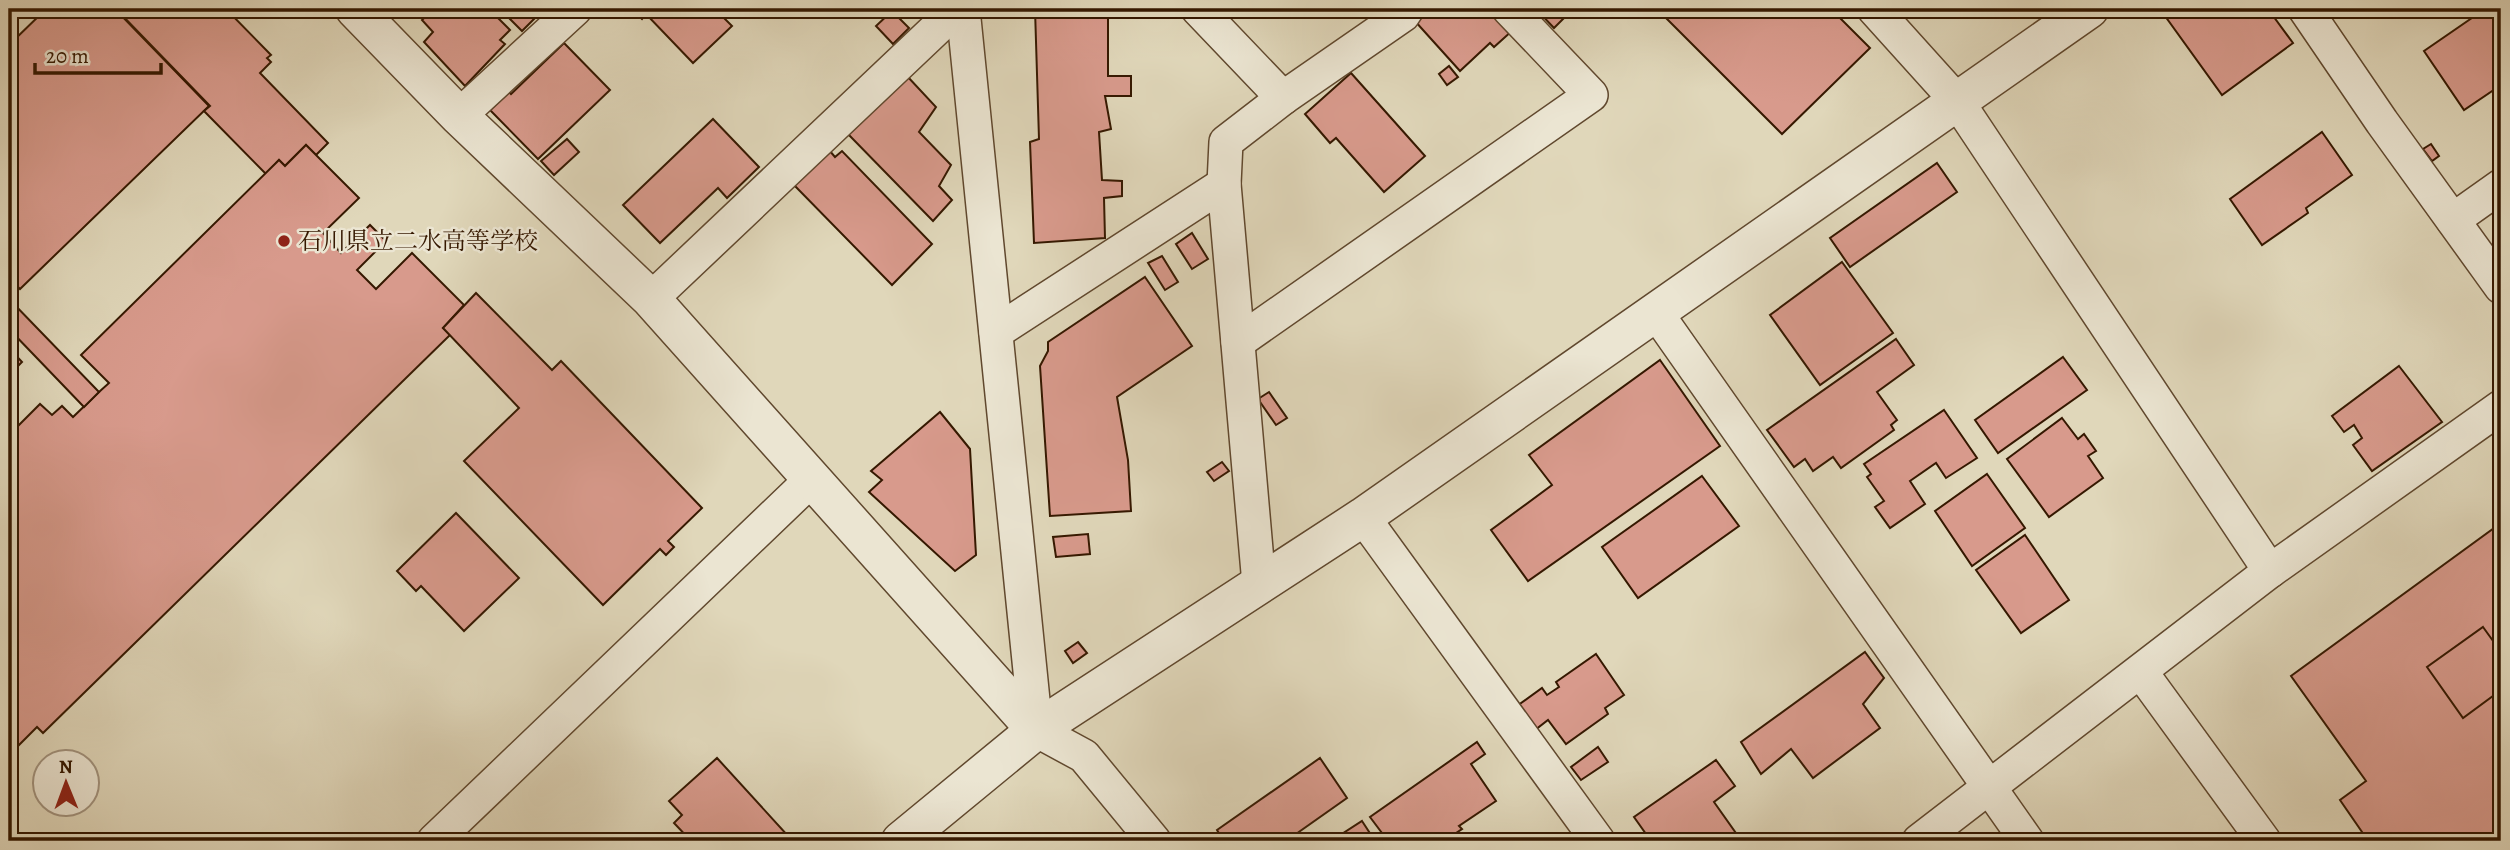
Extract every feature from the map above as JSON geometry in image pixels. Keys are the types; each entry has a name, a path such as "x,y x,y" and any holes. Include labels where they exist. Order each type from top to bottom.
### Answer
{"street":[{"path":"355,9 459,116 651,299 1036,730 1084,756 1154,841"},
{"path":"459,116 575,9"},
{"path":"651,299 957,9"},
{"path":"963,9 1036,730"},
{"path":"1198,9 1283,98"},
{"path":"1259,584 1224,184 1226,142 1283,98 1403,15 1407,9"},
{"path":"1238,342 1591,95 1509,9"},
{"path":"1874,9 1957,101 2270,571"},
{"path":"901,841 1036,730 1363,517 2089,9"},
{"path":"2305,9 2382,122 2501,287"},
{"path":"996,331 1224,184"},
{"path":"2453,220 2501,186"},
{"path":"1655,311 2027,841"},
{"path":"1919,841 2270,571 2501,407"},
{"path":"434,841 813,478"},
{"path":"1363,517 1598,841"},
{"path":"2141,672 2264,841"}],"building":[{"path":"46,9 115,9 209,106 20,289 9,278 9,45"},
{"path":"116,9 226,9 271,55 267,58 271,62 260,73 328,143 316,155 306,145 285,166 279,160 266,174 204,111 210,106"},
{"path":"433,9 489,9 510,30 500,40 505,44 465,86 424,42 433,32 422,20"},
{"path":"519,9 544,9 522,31 509,18"},
{"path":"632,9 715,9 732,26 693,63 646,14 642,19"},
{"path":"1035,9 1108,9 1108,76 1131,76 1131,96 1105,96 1111,129 1099,132 1102,180 1122,181 1122,196 1104,198 1105,238 1034,243 1030,142 1039,139"},
{"path":"1426,9 1493,9 1513,30 1494,47 1490,43 1460,71 1414,20"},
{"path":"1536,9 1573,9 1554,28"},
{"path":"1668,9 1831,9 1870,48 1782,134 1662,14"},
{"path":"2160,9 2250,9 2256,17 2268,9 2293,43 2222,95"},
{"path":"2485,9 2501,9 2501,85 2464,110 2424,51"},
{"path":"892,11 909,28 893,44 876,26"},
{"path":"564,43 610,90 538,159 490,110 509,92 511,94"},
{"path":"1449,66 1458,77 1447,85 1439,74"},
{"path":"1351,73 1425,156 1384,192 1336,138 1330,143 1305,114"},
{"path":"907,76 936,107 919,132 951,165 939,186 952,200 933,221 847,133"},
{"path":"713,119 759,167 727,198 718,188 660,243 623,205"},
{"path":"2322,132 2352,175 2306,208 2308,213 2262,245 2230,199"},
{"path":"567,139 579,152 554,175 541,161"},
{"path":"2431,144 2439,156 2432,161 2423,149"},
{"path":"306,145 359,198 323,233 341,253 370,225 386,241 357,270 376,289 412,253 464,305 443,328 450,335 43,733 37,727 18,746 9,737 9,435 40,404 52,415 62,406 73,417 109,383 81,355 279,160 285,166"},
{"path":"829,150 835,157 842,151 932,244 892,285 793,184"},
{"path":"1937,163 1957,192 1850,267 1830,238"},
{"path":"1192,233 1208,259 1192,269 1176,244"},
{"path":"1162,256 1178,282 1165,290 1148,263"},
{"path":"1842,262 1893,333 1820,385 1770,315"},
{"path":"1145,277 1192,346 1117,397 1128,460 1131,511 1050,516 1040,366 1048,351 1048,342"},
{"path":"476,293 552,370 561,361 702,508 668,541 674,547 666,555 660,549 603,605 464,461 519,408 443,328"},
{"path":"9,299 99,392 84,407 9,329"},
{"path":"1896,339 1914,365 1877,392 1897,420 1891,425 1894,430 1841,468 1833,457 1813,471 1805,459 1794,467 1767,430"},
{"path":"9,348 22,362 9,375"},
{"path":"2063,357 2087,390 1998,453 1975,420"},
{"path":"1660,360 1720,446 1528,581 1491,530 1552,485 1529,455"},
{"path":"2399,366 2442,422 2372,471 2353,445 2362,438 2354,425 2344,432 2332,416"},
{"path":"1269,392 1287,418 1276,425 1258,399"},
{"path":"1944,410 1977,458 1946,478 1936,463 1910,481 1925,504 1890,528 1875,507 1884,501 1867,477 1871,474 1864,464"},
{"path":"940,412 970,449 976,555 955,571 869,492 882,480 871,471"},
{"path":"2062,418 2078,439 2084,434 2096,451 2088,456 2103,478 2049,517 2007,459"},
{"path":"1222,462 1229,471 1214,481 1207,472"},
{"path":"1987,474 2025,528 1972,566 1935,511"},
{"path":"1702,476 1739,526 1638,598 1602,547"},
{"path":"456,513 519,578 464,631 421,586 416,591 397,571"},
{"path":"2501,523 2501,841 2348,841 2362,832 2340,800 2366,781 2291,676"},
{"path":"1088,534 1090,554 1056,557 1053,537"},
{"path":"2025,535 2069,600 2021,633 1976,570"},
{"path":"2483,627 2501,652 2501,690 2463,718 2427,667"},
{"path":"1078,642 1087,653 1073,663 1065,651"},
{"path":"1865,652 1884,678 1863,704 1880,728 1813,778 1791,749 1761,774 1741,742"},
{"path":"1596,654 1624,695 1605,708 1608,714 1566,744 1548,720 1535,730 1517,706 1542,688 1547,695 1559,687 1556,682"},
{"path":"1477,742 1485,754 1471,764 1496,801 1459,826 1462,829 1444,841 1388,841 1370,817"},
{"path":"1598,747 1608,762 1581,780 1571,767"},
{"path":"717,758 789,837 785,841 691,841 674,823 682,815 669,801"},
{"path":"1320,758 1347,798 1286,841 1211,841 1220,835 1217,830"},
{"path":"1716,760 1735,786 1714,802 1738,836 1730,841 1651,841 1634,817"},
{"path":"1362,821 1375,841 1331,841"}],"place":[{"name":"石川県立二水高等学校","path":"284,241"}]}
